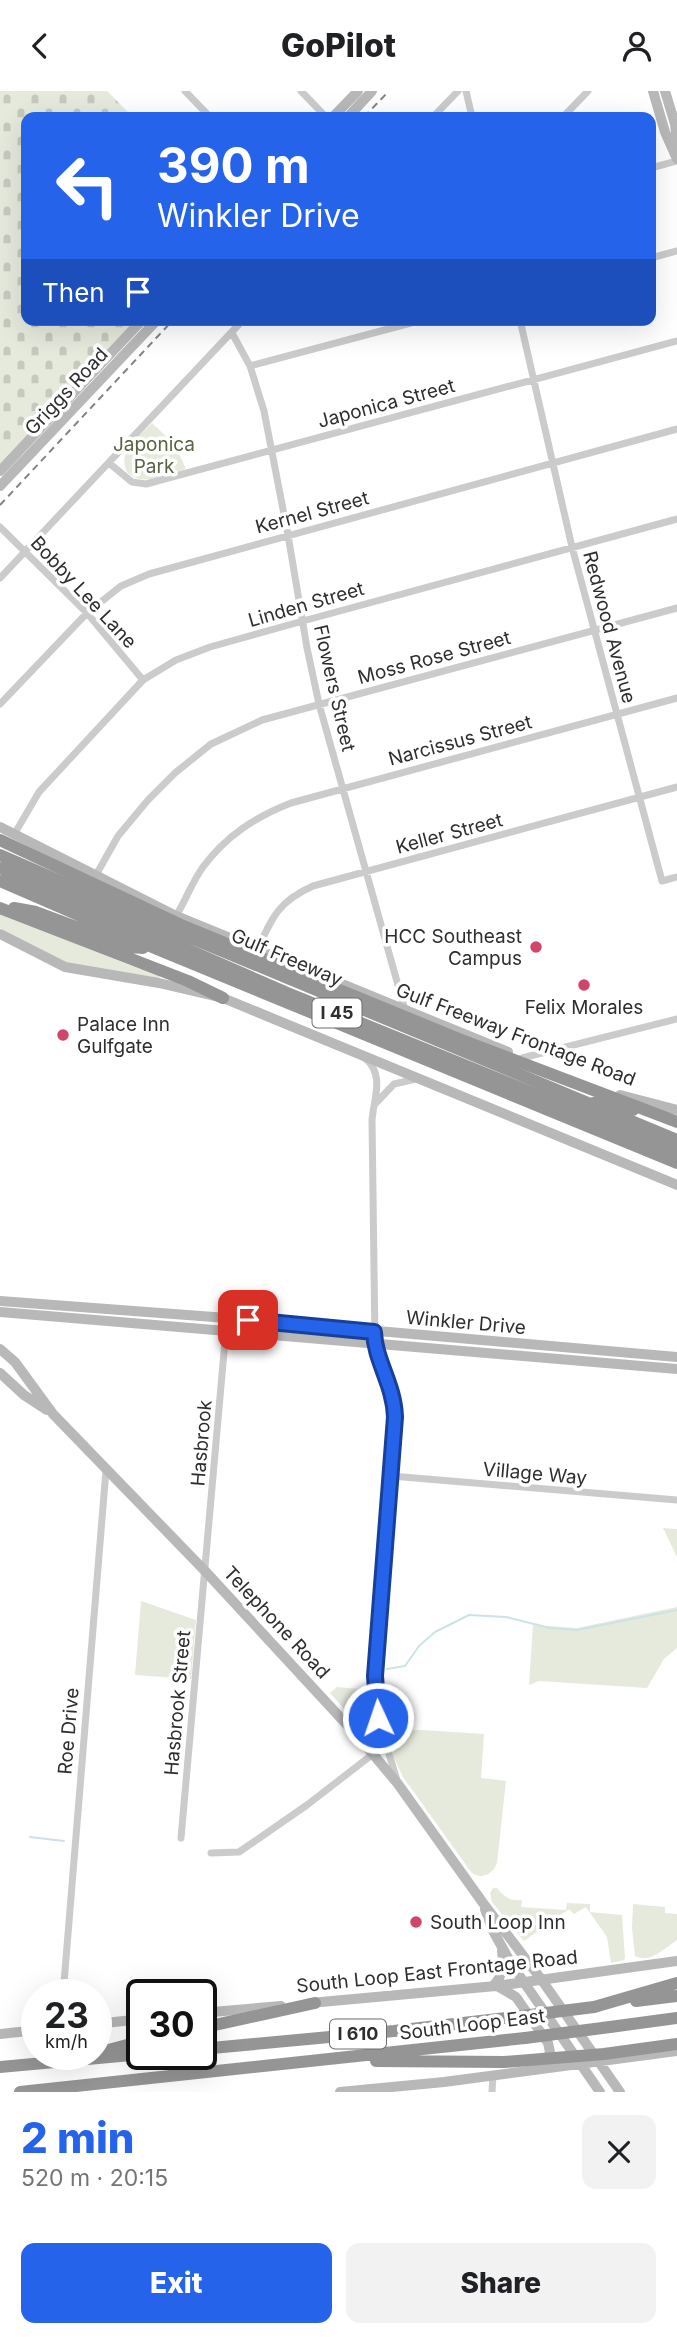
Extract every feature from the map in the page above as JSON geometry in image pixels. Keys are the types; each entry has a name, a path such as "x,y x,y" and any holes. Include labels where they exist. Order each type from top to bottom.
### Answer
{"highway":[{"path":"0,833 76,879 89,893"},
{"path":"0,840 181,925 459,1039 677,1122"},
{"name":"Gulf Freeway","path":"0,855 583,1103 677,1140"},
{"name":"Gulf Freeway","path":"0,868 285,992 677,1152"},
{"name":"I 45","path":"0,881 157,950 677,1163"},
{"path":"0,906 36,912 130,947 157,950"},
{"path":"0,906 188,981 223,998"},
{"path":"583,1103 608,1103 677,1122"},
{"path":"594,2007 677,1983"},
{"name":"South Loop East","path":"217,2048 394,2031 677,1996"},
{"path":"217,2024 315,2003"},
{"name":"South Loop East","path":"20,2092 525,2038 677,2018"},
{"path":"331,2059 504,2062 604,2054 677,2044"},
{"path":"0,2067 21,2065"},
{"path":"28,2091 52,2092"}],"main road":[{"path":"338,112 358,91"},
{"path":"353,112 372,91"},
{"path":"653,91 665,132 677,160"},
{"path":"665,91 676,124 677,142"},
{"name":"Griggs Road","path":"0,471 136,326"},
{"name":"Griggs Road","path":"0,486 151,326"},
{"name":"Gulf Freeway Frontage Road","path":"0,827 176,916 587,1084 677,1110"},
{"path":"0,934 65,967 159,983 223,998 677,1185"},
{"name":"Winkler Drive","path":"0,1301 227,1318 375,1337 499,1348 587,1355 674,1357"},
{"path":"71,1318 72,1306"},
{"name":"Winkler Drive","path":"0,1312 226,1330 375,1337"},
{"path":"144,1323 145,1312"},
{"name":"Telephone Road","path":"0,1349 29,1380 53,1414 205,1571 373,1754 541,1979 620,2092"},
{"name":"Winkler Drive","path":"587,1355 677,1369"},
{"path":"639,1365 641,1362 656,1362 674,1357"},
{"name":"Telephone Road","path":"0,1373 24,1395 53,1414"},
{"name":"Telephone Road","path":"483,1903 500,1944 600,2092"},
{"path":"500,1944 503,1965 495,1986 516,1997 548,2043 549,2057 540,2069"},
{"name":"South Loop East Frontage Road","path":"217,2012 495,1986 677,1961"},
{"path":"0,2034 21,2032"},
{"path":"341,2092 389,2090 677,2051"}],"street":[{"path":"186,91 205,112"},
{"path":"301,91 321,112"},
{"path":"438,112 458,91"},
{"path":"466,91 471,112"},
{"path":"568,112 588,91"},
{"path":"656,166 677,160"},
{"path":"656,257 677,251"},
{"path":"0,578 238,326"},
{"path":"250,366 400,326"},
{"name":"Redwood Avenue","path":"521,326 572,547 662,881 677,877"},
{"name":"Flowers Street","path":"232,333 250,366 264,411 320,704 405,1010"},
{"name":"Japonica Street","path":"109,463 132,482 146,484 677,341"},
{"name":"Kernel Street","path":"0,705 87,613 121,586 149,574 677,429"},
{"name":"Linden Street","path":"15,833 39,792 143,680 160,668 194,652 677,519"},
{"name":"Bobby Lee Lane","path":"0,527 87,613 143,680"},
{"name":"Moss Rose Street","path":"96,875 118,836 133,817 194,756 243,728 262,720 677,608"},
{"name":"Narcissus Street","path":"176,916 201,869 218,849 238,829 267,812 344,788 677,698"},
{"name":"Keller Street","path":"258,949 271,919 286,901 313,886 677,787"},
{"path":"522,1058 677,1019"},
{"path":"362,1056 371,1064 377,1077 373,1108 375,1337 394,1402 391,1476 375,1676 378,1718 398,1784"},
{"path":"373,1108 388,1089 401,1081 418,1079"},
{"name":"Hasbrook","path":"205,1571 227,1318"},
{"name":"Roe Drive","path":"63,1979 106,1470"},
{"name":"Village Way","path":"391,1476 677,1500"},
{"name":"Hasbrook Street","path":"181,1838 205,1571"},
{"path":"362,1741 378,1718"},
{"path":"211,1853 239,1852 307,1805 373,1754"},
{"path":"492,2092 493,2075"}],"green space":[{"path":"0,91 107,91 128,112 21,112 21,326 130,326 0,464"},
{"name":"Japonica Park","path":"152,423 175,445 186,469 155,478 140,479 127,472 125,458 131,445"},
{"path":"0,913 160,975 159,978 78,966 58,960 0,928"},
{"path":"663,1528 677,1529 677,1557"},
{"path":"141,1601 196,1620 191,1679 135,1675"},
{"path":"677,1607 677,1648 664,1659 647,1688 539,1681 529,1685 533,1625 577,1628"},
{"path":"337,1687 371,1690 370,1722 362,1726 358,1724 330,1693"},
{"path":"386,1730 484,1734 481,1778 506,1781 497,1863 489,1873 478,1876 471,1872 403,1777 393,1756"},
{"path":"493,1888 511,1899 522,1900 521,1907 566,1910 567,1903 590,1904 590,1912 622,1915 624,1960 611,1963 607,1937 586,1907 574,1914 569,1909 524,1941 492,1902 490,1893"},
{"path":"633,1904 665,1907 665,1913 677,1914 677,1940 652,1957 635,1956"}],"waterway":[{"path":"387,1669 405,1666 419,1646 435,1632 469,1615 506,1617 550,1628 577,1630 677,1610"},
{"path":"362,1723 364,1687"},
{"path":"30,1837 64,1841"}],"railway":[{"path":"369,112 389,91"},
{"path":"0,505 167,326"}],"place":[{"name":"HCC Southeast Campus","path":"536,947"},
{"name":"Felix Morales","path":"584,985"},
{"name":"Palace Inn Gulfgate","path":"63,1035"},
{"name":"South Loop Inn","path":"416,1922"}],"route":[{"path":"248,1320 374,1332 375,1343 391,1386 395,1417 375,1676 378,1718"}]}
